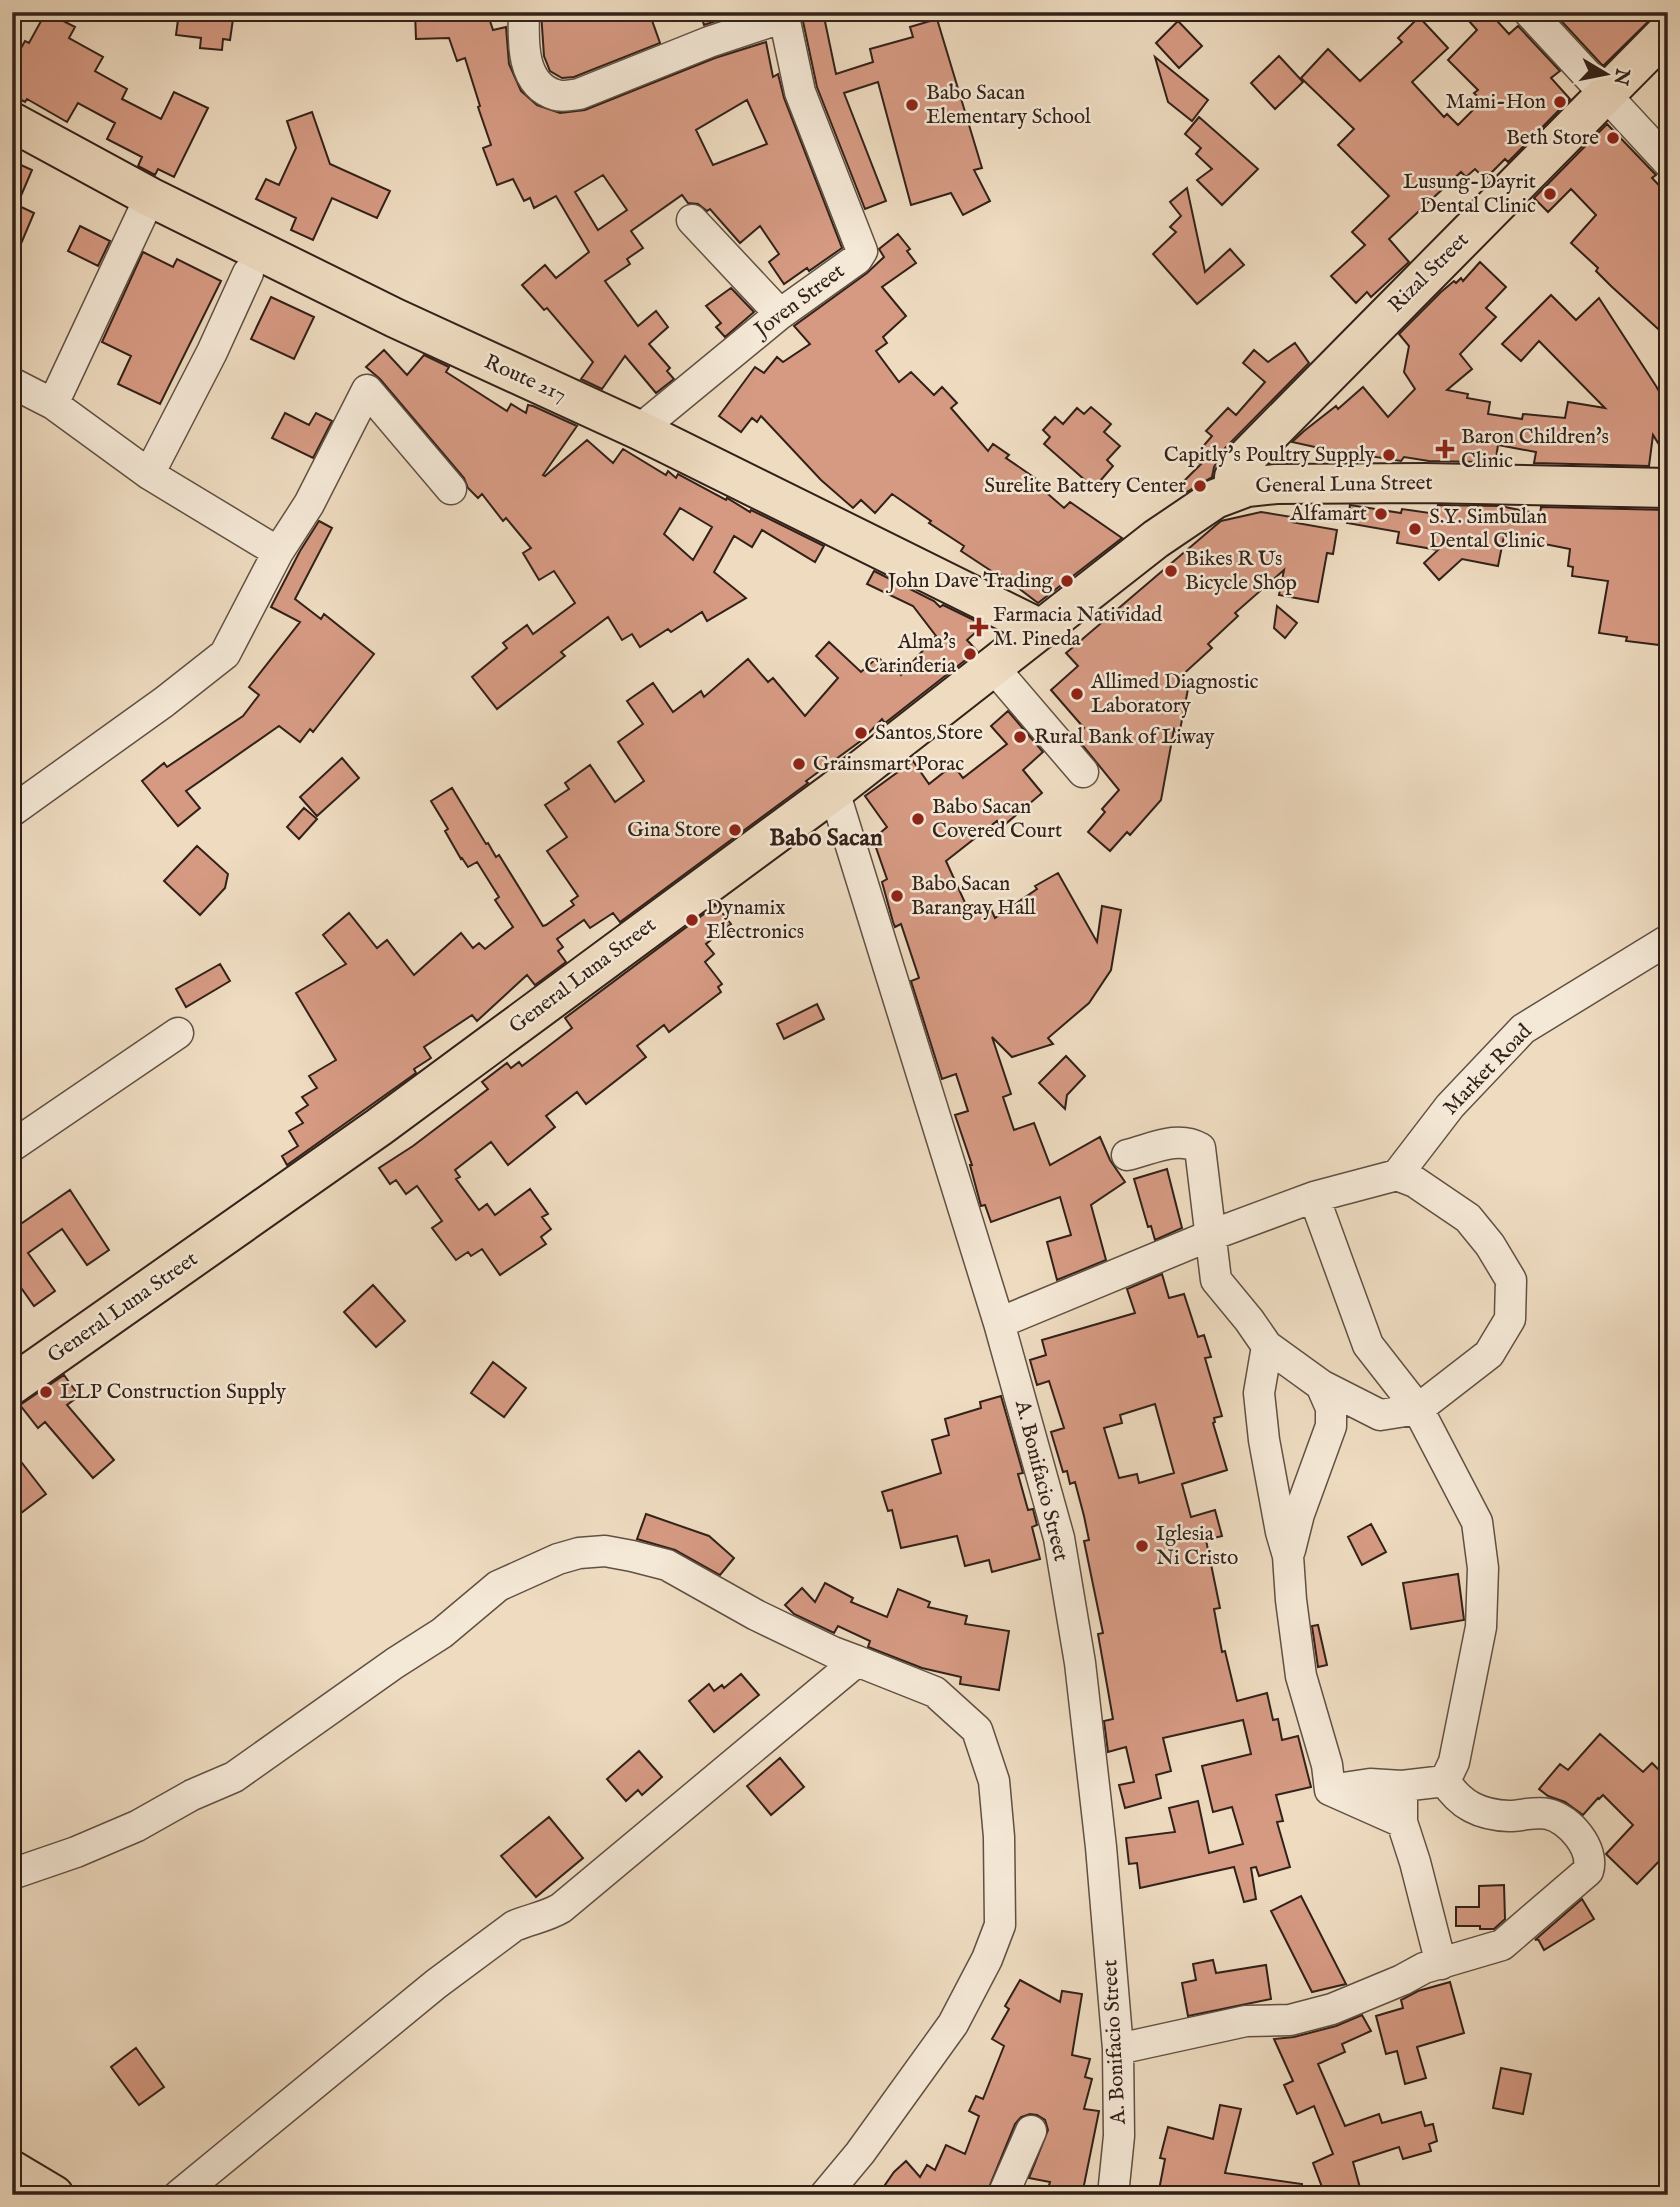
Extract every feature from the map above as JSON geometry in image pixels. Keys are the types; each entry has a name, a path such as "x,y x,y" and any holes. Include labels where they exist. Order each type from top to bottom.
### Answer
{"main road":[{"name":"Rizal Street","path":"1233,491 1234,477 1241,463 1668,32"},
{"name":"Route 217","path":"12,122 150,197 407,324 639,430 1041,629"},
{"name":"General Luna Street","path":"12,1385 379,1127 834,791 1156,540 1208,503 1233,491 1276,484 1413,483 1668,488"},
{"path":"12,2170 54,2195"}],"street":[{"path":"524,12 523,50 535,83 557,95 579,94 784,15"},
{"path":"1529,12 1668,162"},
{"name":"Joven Street","path":"639,430 780,314 857,259 862,250 800,92 784,15"},
{"path":"53,404 150,197"},
{"path":"692,220 780,314"},
{"path":"149,474 212,352 248,273"},
{"path":"12,383 53,404 149,474 278,552"},
{"path":"12,811 164,702 225,654 278,552 309,504 367,390 452,489"},
{"path":"993,667 1083,772"},
{"name":"A. Bonifacio Street","path":"834,791 999,1323 1059,1538 1080,1663 1101,1847 1118,2049 1119,2136 1113,2195"},
{"name":"Market Road","path":"1397,1175 1450,1107 1523,1030 1668,940"},
{"path":"12,1146 178,1033"},
{"path":"999,1323 1209,1236 1314,1197 1397,1175 1415,1182 1468,1218 1490,1245 1511,1280 1510,1319 1489,1354 1418,1409 1380,1415 1321,1385 1267,1346 1216,1280 1209,1236 1204,1165 1200,1148 1190,1142 1177,1141 1127,1155"},
{"path":"1314,1197 1367,1345 1418,1409 1477,1522 1483,1568 1482,1627 1454,1762 1445,1781"},
{"path":"1267,1346 1259,1393 1264,1440 1281,1532 1289,1556 1291,1600 1301,1676 1327,1765 1330,1790"},
{"path":"1289,1556 1299,1514 1331,1426 1331,1408 1321,1385"},
{"path":"12,1874 76,1852 137,1826 192,1795 234,1777 442,1633 498,1586 558,1559 579,1553 605,1552 667,1565 756,1615 833,1652 935,1692 977,1730 994,1782 999,1837 1000,1925 987,1959 953,2024 860,2153 825,2195"},
{"path":"178,2195 436,1984 514,1926 526,1920 549,1916 561,1908 858,1661"},
{"path":"1330,1790 1370,1784 1402,1786 1445,1781"},
{"path":"1118,2049 1246,2021 1290,2020 1332,2009 1424,1968 1502,1945 1588,1871 1591,1862 1576,1834 1559,1818 1547,1813 1510,1816 1493,1814 1468,1807 1454,1796 1445,1781"},
{"path":"1402,1786 1402,1822 1441,1964"},
{"path":"1330,1790 1402,1822"},
{"path":"1003,2195 1031,2131"}],"building":[{"path":"46,12 75,27 69,38 103,57 95,71 127,89 122,99 161,119 174,92 208,108 174,177 158,169 155,175 138,166 142,157 107,139 115,123 78,103 67,122 27,99 25,102 12,95 12,64 25,41 29,43"},
{"path":"179,12 234,12 230,40 223,39 222,50 200,48 201,38 176,35"},
{"path":"415,12 487,12 493,30 506,27 509,64 521,91 537,105 560,113 585,110 715,58 766,42 773,77 778,74 784,98 842,248 809,271 807,268 784,284 769,262 779,254 760,226 740,243 710,209 707,211 698,204 688,203 682,195 631,231 643,248 627,259 630,264 605,281 638,326 656,311 668,327 649,344 670,368 667,371 674,379 656,393 625,356 602,389 581,379 593,362 547,308 544,310 522,285 545,265 556,278 589,252 556,196 534,208 530,198 524,201 513,179 497,185 483,148 491,145 465,58 457,61 449,38 416,39","holes":["747,100 767,144 713,165 696,130","603,175 627,210 598,230 575,192"]},
{"path":"541,12 649,12 660,43 574,77 562,78 550,71 544,56"},
{"path":"700,12 743,12 704,25"},
{"path":"801,12 823,12 836,74 873,62 870,49 913,37 910,27 937,19 982,168 974,170 990,201 963,215 951,193 911,205 878,82 844,93 886,201 865,209 817,87"},
{"path":"1461,12 1489,12 1509,34 1518,26 1560,71 1551,78 1570,99 1508,162 1505,159 1485,179 1475,169 1466,177 1461,172 1389,239 1409,262 1371,297 1367,292 1356,303 1331,276 1365,245 1352,232 1389,196 1338,145 1354,129 1301,78 1328,49 1360,81 1402,42 1398,38 1419,17 1448,48 1412,82 1444,117 1447,114 1458,125 1482,101 1474,93 1478,90 1448,60 1477,30"},
{"path":"1553,12 1658,12 1603,66"},
{"path":"1178,21 1202,46 1179,68 1156,43"},
{"path":"1279,56 1303,82 1275,109 1251,83"},
{"path":"1155,57 1208,100 1192,121 1168,102"},
{"path":"312,112 330,164 390,191 377,218 332,198 313,240 291,230 296,218 256,199 266,179 279,185 296,148 287,121"},
{"path":"1199,117 1258,169 1222,205 1197,180 1212,169 1196,154 1201,148 1185,134"},
{"path":"1607,124 1656,175 1652,178 1668,195 1668,338 1611,286 1596,271 1598,268 1571,243 1596,215 1571,189 1548,212 1534,198"},
{"path":"12,161 32,170 17,205 34,213 12,265"},
{"path":"1187,188 1205,272 1230,249 1244,265 1197,304 1153,254 1176,232 1170,227 1181,216 1170,202"},
{"path":"80,226 110,241 98,266 68,251"},
{"path":"898,234 910,249 907,251 916,263 882,287 906,316 883,337 887,343 876,351 899,382 911,372 934,395 942,387 957,403 951,408 988,451 993,444 1009,455 1006,458 1035,478 1033,481 1064,508 1070,502 1122,538 1038,603 997,572 996,574 961,551 964,546 892,494 875,513 861,500 853,508 821,480 761,416 757,422 752,418 741,432 719,416 755,367 764,373 777,357 783,362 810,344 794,326 867,273 884,257 879,249"},
{"path":"143,252 173,267 177,259 221,281 160,404 118,384 131,356 102,342"},
{"path":"1480,262 1506,287 1486,308 1496,317 1460,354 1472,369 1447,390 1468,394 1467,398 1490,402 1488,414 1522,419 1523,414 1565,418 1568,402 1605,408 1539,341 1521,361 1502,344 1551,295 1576,320 1599,298 1668,407 1668,459 1653,435 1649,466 1534,463 1536,452 1498,445 1496,458 1483,456 1481,462 1429,461 1404,457 1401,461 1356,456 1292,442 1363,387 1388,417 1415,389 1404,372 1409,346 1399,334 1441,292 1454,281 1456,283 1461,278 1463,281"},
{"path":"731,288 754,312 725,337 716,327 721,323 706,306"},
{"path":"271,297 314,317 294,359 251,339"},
{"path":"1295,343 1309,363 1225,448 1214,467 1212,477 1185,493 1178,487 1201,464 1193,458 1212,436 1206,431 1228,408 1236,415 1265,382 1243,363 1254,350 1268,362"},
{"path":"384,350 407,375 424,355 449,367 446,372 507,411 511,404 526,413 528,405 533,406 577,426 543,475 545,476 587,440 613,463 623,449 666,475 668,471 676,478 678,474 750,512 751,510 824,546 815,562 762,530 752,547 734,536 714,572 746,598 707,621 702,612 671,632 668,629 640,647 632,634 622,640 608,617 561,652 565,656 497,709 472,677 507,648 503,643 527,625 533,634 575,603 554,571 539,580 523,553 531,548 506,518 503,521 482,494 478,498 468,488 464,478 380,379 366,367","holes":["680,508 712,527 693,560 664,534"]},
{"path":"1091,407 1111,424 1104,432 1120,446 1107,460 1113,466 1094,488 1044,444 1050,437 1043,430 1055,417 1063,424 1077,408 1084,414"},
{"path":"285,413 309,425 316,413 332,421 313,458 272,438"},
{"path":"1350,505 1401,513 1402,509 1436,514 1438,505 1500,506 1540,514 1541,507 1668,510 1668,646 1626,641 1627,637 1599,633 1608,581 1572,576 1573,567 1568,566 1570,549 1504,536 1498,566 1462,559 1439,580 1424,563 1438,550 1397,543 1399,532 1347,523"},
{"path":"1261,512 1292,517 1291,522 1337,530 1333,554 1327,553 1318,602 1279,595 1284,570 1235,613 1238,616 1208,644 1212,648 1179,678 1188,689 1179,735 1174,729 1161,800 1130,835 1127,832 1110,851 1088,832 1105,812 1102,809 1119,790 1075,736 1084,728 1051,690 1078,666 1066,653 1221,521"},
{"path":"319,521 332,528 295,599 321,619 324,614 374,654 313,732 310,729 300,742 279,726 186,791 200,808 178,826 142,781 164,763 167,767 243,716 259,695 249,687 300,622 271,607"},
{"path":"874,571 934,601 940,607 943,605 984,625 967,640 977,651 885,723 882,719 862,740 806,781 808,783 620,922 613,913 590,928 584,920 557,939 563,947 558,951 566,962 535,985 527,975 477,1021 472,1015 424,1047 431,1058 414,1069 416,1073 287,1165 282,1156 298,1146 289,1131 303,1123 296,1113 308,1105 302,1097 317,1088 309,1076 336,1060 296,993 346,964 323,935 349,913 377,948 387,940 414,975 461,933 473,948 479,943 485,949 513,927 495,900 499,897 477,862 468,867 461,859 445,831 448,829 431,801 452,788 486,844 488,843 496,857 499,855 543,926 546,925 574,905 571,901 578,896 547,851 567,837 545,805 569,789 565,783 590,765 615,802 644,781 618,742 643,724 627,701 653,683 673,712 701,691 704,697 748,659 768,682 773,678 805,716 838,678 816,656 829,642 861,672 878,657 886,666 890,662 901,675 936,636 913,606 867,584"},
{"path":"1277,606 1297,623 1285,638 1274,628"},
{"path":"1008,711 1043,752 1023,770 1042,793 1002,827 997,821 946,861 971,916 991,909 995,918 1037,889 1035,886 1058,873 1097,942 1102,906 1121,910 1111,970 1089,1003 1048,1038 1053,1044 1012,1057 992,1037 1011,1094 1003,1097 1014,1130 1034,1123 1050,1165 1100,1137 1110,1160 1125,1182 1091,1205 1106,1260 1057,1280 1047,1242 1071,1235 1060,1197 991,1222 985,1205 981,1206 972,1165 955,1115 968,1111 956,1074 942,1079 911,981 919,978 901,924 895,927 893,922 882,882 887,879 873,839 887,827 865,796 913,761 929,784 953,765 963,778 1007,744 991,726"},
{"path":"342,758 359,778 317,816 300,797"},
{"path":"304,808 317,819 299,839 287,827"},
{"path":"197,846 228,874 225,888 200,915 164,881"},
{"path":"716,905 731,924 706,944 714,954 705,962 722,984 718,987 721,992 669,1032 664,1025 637,1046 646,1057 586,1104 577,1092 546,1116 555,1127 508,1165 491,1142 455,1170 460,1177 456,1179 479,1210 487,1204 495,1215 530,1189 548,1214 542,1217 551,1229 541,1237 546,1244 500,1275 482,1249 471,1256 468,1252 456,1260 432,1228 442,1221 417,1186 406,1194 396,1180 390,1184 379,1168 413,1146 488,1089 482,1082 507,1063 511,1068 519,1062 522,1066 572,1028 565,1018"},
{"path":"220,964 230,981 186,1007 176,989"},
{"path":"817,1004 824,1019 784,1039 777,1024"},
{"path":"1066,1056 1085,1076 1067,1095 1065,1109 1039,1083"},
{"path":"1167,1169 1182,1228 1155,1240 1151,1226 1148,1227 1134,1179"},
{"path":"70,1190 109,1250 87,1265 62,1229 28,1253 55,1291 34,1306 12,1275 12,1230"},
{"path":"1162,1274 1169,1298 1184,1294 1198,1337 1204,1335 1211,1357 1205,1358 1222,1416 1214,1418 1213,1423 1227,1470 1182,1484 1191,1517 1215,1510 1222,1536 1206,1540 1220,1608 1214,1609 1222,1652 1225,1651 1237,1701 1267,1693 1273,1720 1278,1719 1282,1740 1298,1736 1311,1787 1276,1795 1283,1821 1277,1822 1290,1867 1259,1876 1256,1867 1251,1868 1256,1899 1244,1902 1234,1867 1140,1888 1137,1863 1129,1864 1126,1838 1175,1832 1169,1808 1198,1801 1209,1853 1243,1844 1232,1807 1213,1812 1202,1766 1251,1754 1243,1720 1163,1738 1171,1771 1156,1775 1161,1798 1125,1808 1119,1785 1134,1782 1126,1747 1108,1752 1104,1721 1113,1719 1098,1634 1103,1633 1084,1541 1089,1540 1084,1516 1075,1482 1070,1484 1067,1471 1063,1472 1051,1432 1064,1428 1049,1381 1037,1385 1030,1360 1046,1355 1042,1340 1135,1313 1127,1289","holes":["1155,1404 1174,1473 1139,1483 1137,1474 1119,1478 1104,1428 1122,1423 1120,1415"]},
{"path":"373,1285 405,1321 376,1347 344,1312"},
{"path":"493,1362 526,1388 504,1417 471,1393"},
{"path":"64,1375 79,1396 67,1405 114,1460 93,1478 45,1422 38,1428 20,1405"},
{"path":"1001,1396 1023,1473 1018,1474 1028,1510 1033,1509 1037,1525 1032,1527 1040,1559 992,1572 989,1560 965,1566 957,1536 901,1548 892,1510 888,1511 882,1492 941,1473 932,1440 949,1435 945,1419 981,1408 980,1402"},
{"path":"12,1450 46,1494 12,1520"},
{"path":"646,1514 709,1536 734,1558 720,1575 675,1550 637,1539"},
{"path":"1371,1524 1386,1552 1362,1565 1348,1537"},
{"path":"1458,1574 1464,1620 1411,1629 1403,1583"},
{"path":"825,1583 853,1598 851,1602 887,1617 898,1589 930,1602 928,1607 967,1616 965,1624 1009,1631 999,1690 960,1684 961,1677 922,1668 868,1647 870,1641 838,1626 834,1633 794,1614 785,1605 802,1588 815,1602"},
{"path":"1318,1625 1327,1665 1318,1667 1312,1626"},
{"path":"741,1674 759,1695 714,1732 689,1701 709,1684 714,1691 722,1685 724,1688"},
{"path":"1600,1734 1643,1772 1652,1763 1668,1779 1668,1852 1637,1884 1606,1854 1633,1825 1603,1795 1583,1815 1539,1789 1560,1764 1568,1770"},
{"path":"639,1751 662,1777 642,1795 638,1790 626,1801 607,1779"},
{"path":"780,1758 804,1787 771,1815 747,1786"},
{"path":"549,1817 583,1858 536,1897 501,1856"},
{"path":"1504,1885 1505,1919 1494,1929 1456,1926 1456,1907 1479,1907 1479,1886"},
{"path":"1301,1896 1346,1984 1312,1992 1271,1911"},
{"path":"1582,1899 1594,1919 1544,1950 1538,1939 1535,1940"},
{"path":"1213,1960 1216,1973 1266,1965 1271,1999 1188,2016 1182,1983 1196,1980 1193,1964"},
{"path":"1020,1980 1060,2002 1062,1991 1082,1994 1072,2055 1090,2059 1085,2077 1092,2079 1084,2109 1099,2111 1082,2195 1046,2195 1050,2182 1029,2178 1048,2130 1045,2120 1030,2114 1021,2117 1015,2124 986,2195 878,2195 894,2172 906,2161 920,2177 927,2165 935,2170 946,2145 965,2154 979,2116 969,2111 976,2096 983,2099 1004,2046 992,2039 1009,2009 1005,2006"},
{"path":"1450,1982 1464,2033 1417,2047 1426,2078 1405,2084 1397,2051 1386,2054 1376,2016 1403,2008 1401,2000 1418,1991"},
{"path":"1362,2015 1371,2031 1342,2044 1345,2052 1318,2064 1345,2126 1379,2114 1382,2123 1421,2112 1425,2126 1433,2124 1437,2141 1429,2144 1431,2151 1403,2159 1399,2147 1353,2162 1362,2195 1325,2195 1313,2163 1333,2154 1314,2106 1297,2114 1284,2085 1293,2081 1274,2039 1294,2037 1336,2026"},
{"path":"136,2048 164,2087 139,2105 111,2067"},
{"path":"1501,2068 1531,2074 1523,2114 1493,2108"},
{"path":"1220,2105 1241,2109 1225,2173 1302,2184 1301,2195 1158,2195 1165,2159 1160,2158 1168,2127 1213,2139"}],"place":[{"name":"Mami-Hon","path":"1560,102"},
{"name":"Babo Sacan Elementary School","path":"912,105"},
{"name":"Beth Store","path":"1613,138"},
{"name":"Lusung-Dayrit Dental Clinic","path":"1550,194"},
{"name":"Baron Children's Clinic","path":"1445,449"},
{"name":"Capitly's Poultry Supply","path":"1389,455"},
{"name":"Surelite Battery Center","path":"1200,486"},
{"name":"Alfamart","path":"1381,514"},
{"name":"S.Y. Simbulan Dental Clinic","path":"1415,529"},
{"name":"Bikes R Us Bicycle Shop","path":"1171,571"},
{"name":"John Dave Trading","path":"1067,581"},
{"name":"Farmacia Natividad M. Pineda","path":"979,627"},
{"name":"Alma's Carinderia","path":"970,654"},
{"name":"Allimed Diagnostic Laboratory","path":"1077,694"},
{"name":"Santos Store","path":"861,733"},
{"name":"Rural Bank of Liway","path":"1020,737"},
{"name":"Grainsmart Porac","path":"799,764"},
{"name":"Babo Sacan Covered Court","path":"918,819"},
{"name":"Gina Store","path":"735,830"},
{"name":"Babo Sacan Barangay Hall","path":"897,896"},
{"name":"Dynamix Electronics","path":"692,920"},
{"name":"LLP Construction Supply","path":"46,1392"},
{"name":"Iglesia Ni Cristo","path":"1142,1546"}],"district":[{"name":"Babo Sacan","path":"826,838"}]}
